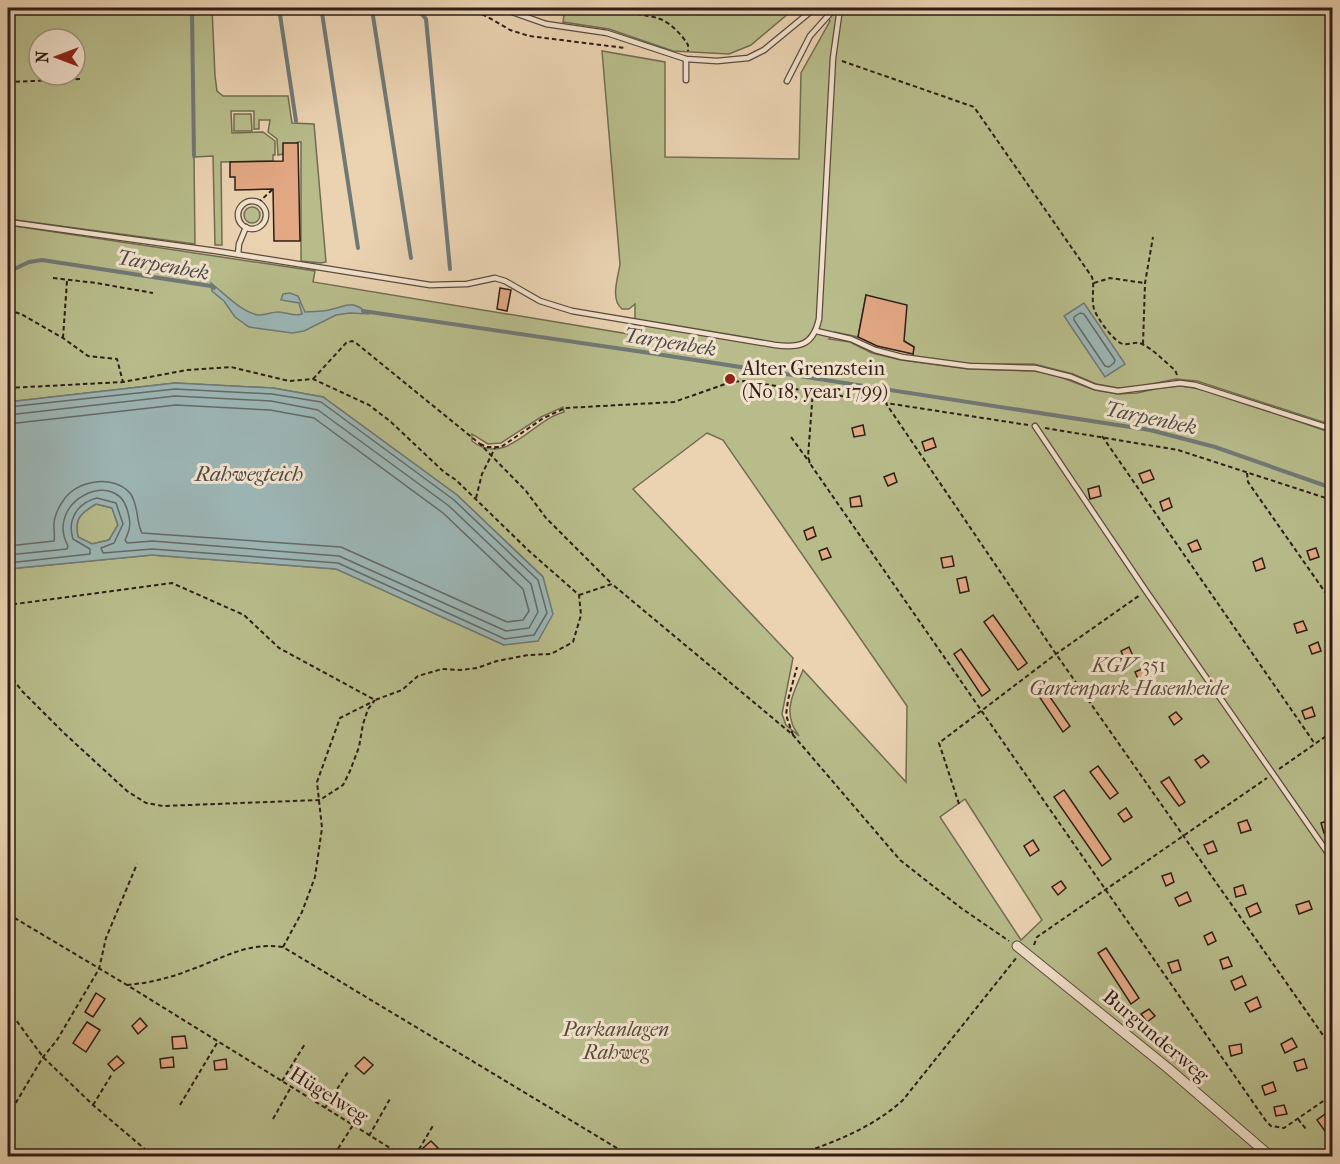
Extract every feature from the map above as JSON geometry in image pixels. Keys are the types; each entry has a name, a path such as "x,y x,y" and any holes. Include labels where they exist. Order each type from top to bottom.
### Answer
{"street":[{"name":"Burgunderweg","path":"1023,951 1160,1062 1270,1156"}],"lane":[{"path":"501,8 546,24 607,33 686,59 717,61 748,58 764,50 815,8"},
{"path":"787,81 810,36 835,8"},
{"path":"8,222 238,254 430,285 467,284 495,278 505,281 540,301 572,311 781,346 796,346 803,344 816,331 820,313 833,58 840,8"},
{"path":"686,59 686,80"},
{"path":"247,202 258,203 266,212 264,222 257,228 246,227 238,218 240,209 247,202"},
{"path":"238,254 239,244 246,227"},
{"path":"816,331 851,339 874,350 902,357 969,366 1035,368 1071,377 1095,387 1118,391 1180,383 1217,390 1332,429"},
{"path":"1035,426 1332,859"}],"path":[{"path":"466,8 510,30 529,36 635,50"},
{"path":"623,8 628,12 660,19 672,27 688,45 686,59"},
{"path":"833,58 974,107 1092,277 1094,283 1092,299 1095,311 1114,339 1124,344 1136,342 1143,344 1175,370 1180,383"},
{"path":"8,82 27,81"},
{"path":"258,203 273,189"},
{"path":"1143,344 1145,283 1153,237"},
{"path":"53,278 153,293"},
{"path":"1094,283 1110,278 1145,283"},
{"path":"63,338 67,280"},
{"path":"8,310 21,314 63,338 88,356 117,359 123,382"},
{"path":"313,379 339,349 348,341 352,341 480,444 526,491 546,518 612,584 793,735 900,860 1023,951"},
{"path":"8,388 123,382 187,370 231,367 289,381 313,379 369,405 391,422 579,595 581,615 573,642 551,654 508,658 477,668 442,669 418,676 402,690 375,700 340,718 316,782 322,828 315,877 302,912 283,947"},
{"path":"480,444 501,447 542,419 565,408 674,402 731,382 744,381 813,390 1178,450 1332,500"},
{"path":"812,465 808,457 813,390"},
{"path":"885,402 1056,654 1332,1048"},
{"path":"1102,436 1315,744"},
{"path":"791,437 1266,1121 1271,1126 1284,1128 1332,1095"},
{"path":"476,498 482,474 495,447"},
{"path":"1247,472 1248,482 1332,602"},
{"path":"8,605 172,583 244,615 279,648 375,700"},
{"path":"579,595 612,584"},
{"path":"959,804 939,743 1056,654 1146,591"},
{"path":"793,735 786,715 797,667"},
{"path":"8,673 22,691 64,733 127,791 146,803 163,806 320,800 343,784 359,747 368,709 375,700"},
{"path":"794,1156 840,1140 884,1117 897,1106 1023,951 1037,937 1332,732"},
{"path":"8,1116 99,969 106,938 136,864"},
{"name":"Hügelweg","path":"8,914 403,1156"},
{"path":"127,985 150,983 243,948 267,945 283,947 630,1156"},
{"path":"8,1009 43,1057 93,1105 153,1156"},
{"path":"180,1105 218,1042"},
{"path":"282,1081 306,1044"},
{"path":"326,1108 348,1072"},
{"path":"93,1105 112,1074"},
{"path":"273,1119 291,1087"},
{"path":"369,1136 391,1097"},
{"path":"1298,1119 1306,1128"},
{"path":"415,1156 434,1124"},
{"path":"334,1155 353,1125"},
{"path":"473,1156 477,1150"}],"green space":[{"path":"8,8 212,8 217,91 223,96 288,96 292,123 314,124 326,262 301,261 301,142 278,155 277,139 268,132 270,120 259,120 259,129 254,129 254,111 231,111 232,133 263,132 275,141 273,161 221,162 222,245 215,245 213,156 194,157 195,244 8,219"},
{"path":"565,8 795,8 751,45 729,54 673,51 609,29 563,22"},
{"path":"820,8 1332,8 1332,425 1197,381 1176,379 1137,387 1118,388 1096,384 1073,374 1034,364 970,364 913,356 914,347 904,341 866,295 858,337 835,332 829,339 850,342 872,353 901,360 968,369 1034,371 1052,374 1095,390 1118,394 1181,386 1194,388 1216,393 1332,433 1332,1156 27,1156 8,1144 8,569 152,555 337,569 504,645 543,577 457,495 323,397 273,388 175,383 8,402 8,225 315,271 313,282 635,335 635,304 629,309 622,309 616,300 620,264 602,51 665,62 665,157 799,159 801,73 830,21","holes":["563,407 564,412 552,417 508,446 496,449 484,448 472,441 472,434 488,444 501,443 541,417","707,433 723,440 907,706 906,782 803,670 790,709 790,716 799,736 786,725 782,714 793,658 633,489","965,799 1042,920 1021,940 940,817"]},
{"path":"234,114 251,114 252,131 234,131"},
{"path":"249,207 255,207 260,215 258,221 249,223 244,218 244,212"},
{"path":"96,504 112,508 118,525 109,540 92,544 78,537 77,525 83,513"}],"water":[{"path":"211,283 246,311 259,315 278,312 302,314 299,303 281,300 283,294 290,293 298,296 305,312 326,311 353,305 368,314 336,315 304,331 292,333 249,327 235,317 224,301 212,291"},
{"path":"1084,303 1125,364 1105,377 1064,316"},
{"name":"Rahwegteich","path":"175,383 273,388 323,397 457,495 543,577 553,614 538,641 504,645 336,569 152,555 8,569 8,402","holes":["96,504 112,508 118,525 109,540 92,544 78,537 78,521 86,510"]}],"building":[{"path":"283,143 298,143 300,241 274,241 273,189 235,190 235,177 230,177 230,162 283,161"},
{"path":"500,288 511,290 507,311 497,309"},
{"path":"866,295 907,305 904,341 914,347 913,354 877,346 858,337"},
{"path":"863,425 865,435 854,437 852,428"},
{"path":"933,438 936,447 925,451 922,442"},
{"path":"1150,470 1154,479 1143,483 1139,474"},
{"path":"894,473 897,482 888,486 884,477"},
{"path":"1099,486 1101,496 1090,499 1088,489"},
{"path":"860,496 862,506 851,507 850,498"},
{"path":"1169,498 1172,507 1163,511 1160,502"},
{"path":"813,527 816,536 807,540 804,531"},
{"path":"1197,540 1201,549 1192,552 1188,544"},
{"path":"827,548 831,557 822,560 819,551"},
{"path":"1316,548 1319,557 1310,560 1307,551"},
{"path":"952,556 954,566 943,568 941,558"},
{"path":"1262,558 1265,568 1256,571 1253,562"},
{"path":"966,577 969,591 960,593 957,579"},
{"path":"993,615 1027,663 1018,670 984,622"},
{"path":"1303,621 1307,630 1297,633 1294,624"},
{"path":"1318,642 1321,651 1312,654 1309,646"},
{"path":"1129,647 1133,656 1125,660 1121,651"},
{"path":"961,649 990,690 982,696 954,654"},
{"path":"1144,668 1148,677 1139,681 1135,672"},
{"path":"1039,681 1070,726 1063,732 1032,686"},
{"path":"1312,707 1315,716 1305,719 1302,711"},
{"path":"1176,712 1182,719 1174,725 1169,717"},
{"path":"1203,755 1209,762 1201,768 1195,760"},
{"path":"1098,766 1118,793 1110,799 1090,772"},
{"path":"1169,777 1185,802 1179,806 1161,782"},
{"path":"1064,790 1111,859 1102,866 1054,797"},
{"path":"1126,808 1132,817 1124,822 1118,814"},
{"path":"1247,820 1251,830 1241,833 1238,823"},
{"path":"1330,820 1332,830 1324,833 1321,823"},
{"path":"1033,840 1039,850 1030,856 1024,846"},
{"path":"1213,841 1217,851 1208,854 1204,845"},
{"path":"1171,873 1174,882 1166,886 1162,876"},
{"path":"1061,881 1066,888 1058,895 1052,887"},
{"path":"1243,885 1246,894 1236,897 1234,888"},
{"path":"1187,892 1191,901 1179,906 1175,898"},
{"path":"1309,901 1312,909 1299,914 1296,905"},
{"path":"1257,903 1261,912 1250,917 1246,908"},
{"path":"1212,932 1216,941 1208,945 1204,936"},
{"path":"1106,948 1139,998 1131,1004 1098,953"},
{"path":"1228,957 1232,966 1223,969 1220,960"},
{"path":"1178,960 1181,970 1172,973 1168,963"},
{"path":"1242,976 1246,985 1235,990 1231,981"},
{"path":"96,993 105,999 93,1017 85,1012"},
{"path":"1257,997 1261,1007 1250,1012 1245,1003"},
{"path":"1149,1009 1155,1016 1147,1022 1141,1014"},
{"path":"140,1018 147,1026 138,1034 132,1026"},
{"path":"87,1022 100,1030 86,1052 73,1043"},
{"path":"185,1036 187,1048 173,1049 172,1037"},
{"path":"1292,1038 1297,1047 1285,1053 1281,1044"},
{"path":"1241,1044 1242,1053 1231,1056 1229,1046"},
{"path":"117,1056 124,1063 114,1071 108,1064"},
{"path":"173,1057 174,1067 161,1068 160,1059"},
{"path":"364,1057 373,1065 364,1074 355,1066"},
{"path":"226,1059 227,1069 215,1070 214,1061"},
{"path":"1304,1059 1307,1068 1297,1071 1294,1062"},
{"path":"1273,1082 1276,1091 1265,1095 1262,1086"},
{"path":"1284,1105 1287,1114 1276,1116 1274,1107"},
{"path":"1332,1109 1332,1141 1317,1120"},
{"path":"431,1141 438,1148 429,1156 422,1149"}],"waterway":[{"path":"279,8 296,121"},
{"path":"192,12 194,156"},
{"path":"322,13 358,248"},
{"path":"421,13 426,19 450,269"},
{"path":"373,16 411,258"},
{"name":"Tarpenbek","path":"8,272 29,262 42,260 214,288"},
{"name":"Tarpenbek","path":"363,311 1150,430 1215,447 1332,488"}],"place":[{"name":"Alter Grenzstein (No 18, year 1799)","path":"730,379"}],"park label":[{"name":"KGV 351 Gartenpark-Hasenheide","path":"1129,676"},
{"name":"Parkanlagen Rahweg","path":"616,1040"}]}
